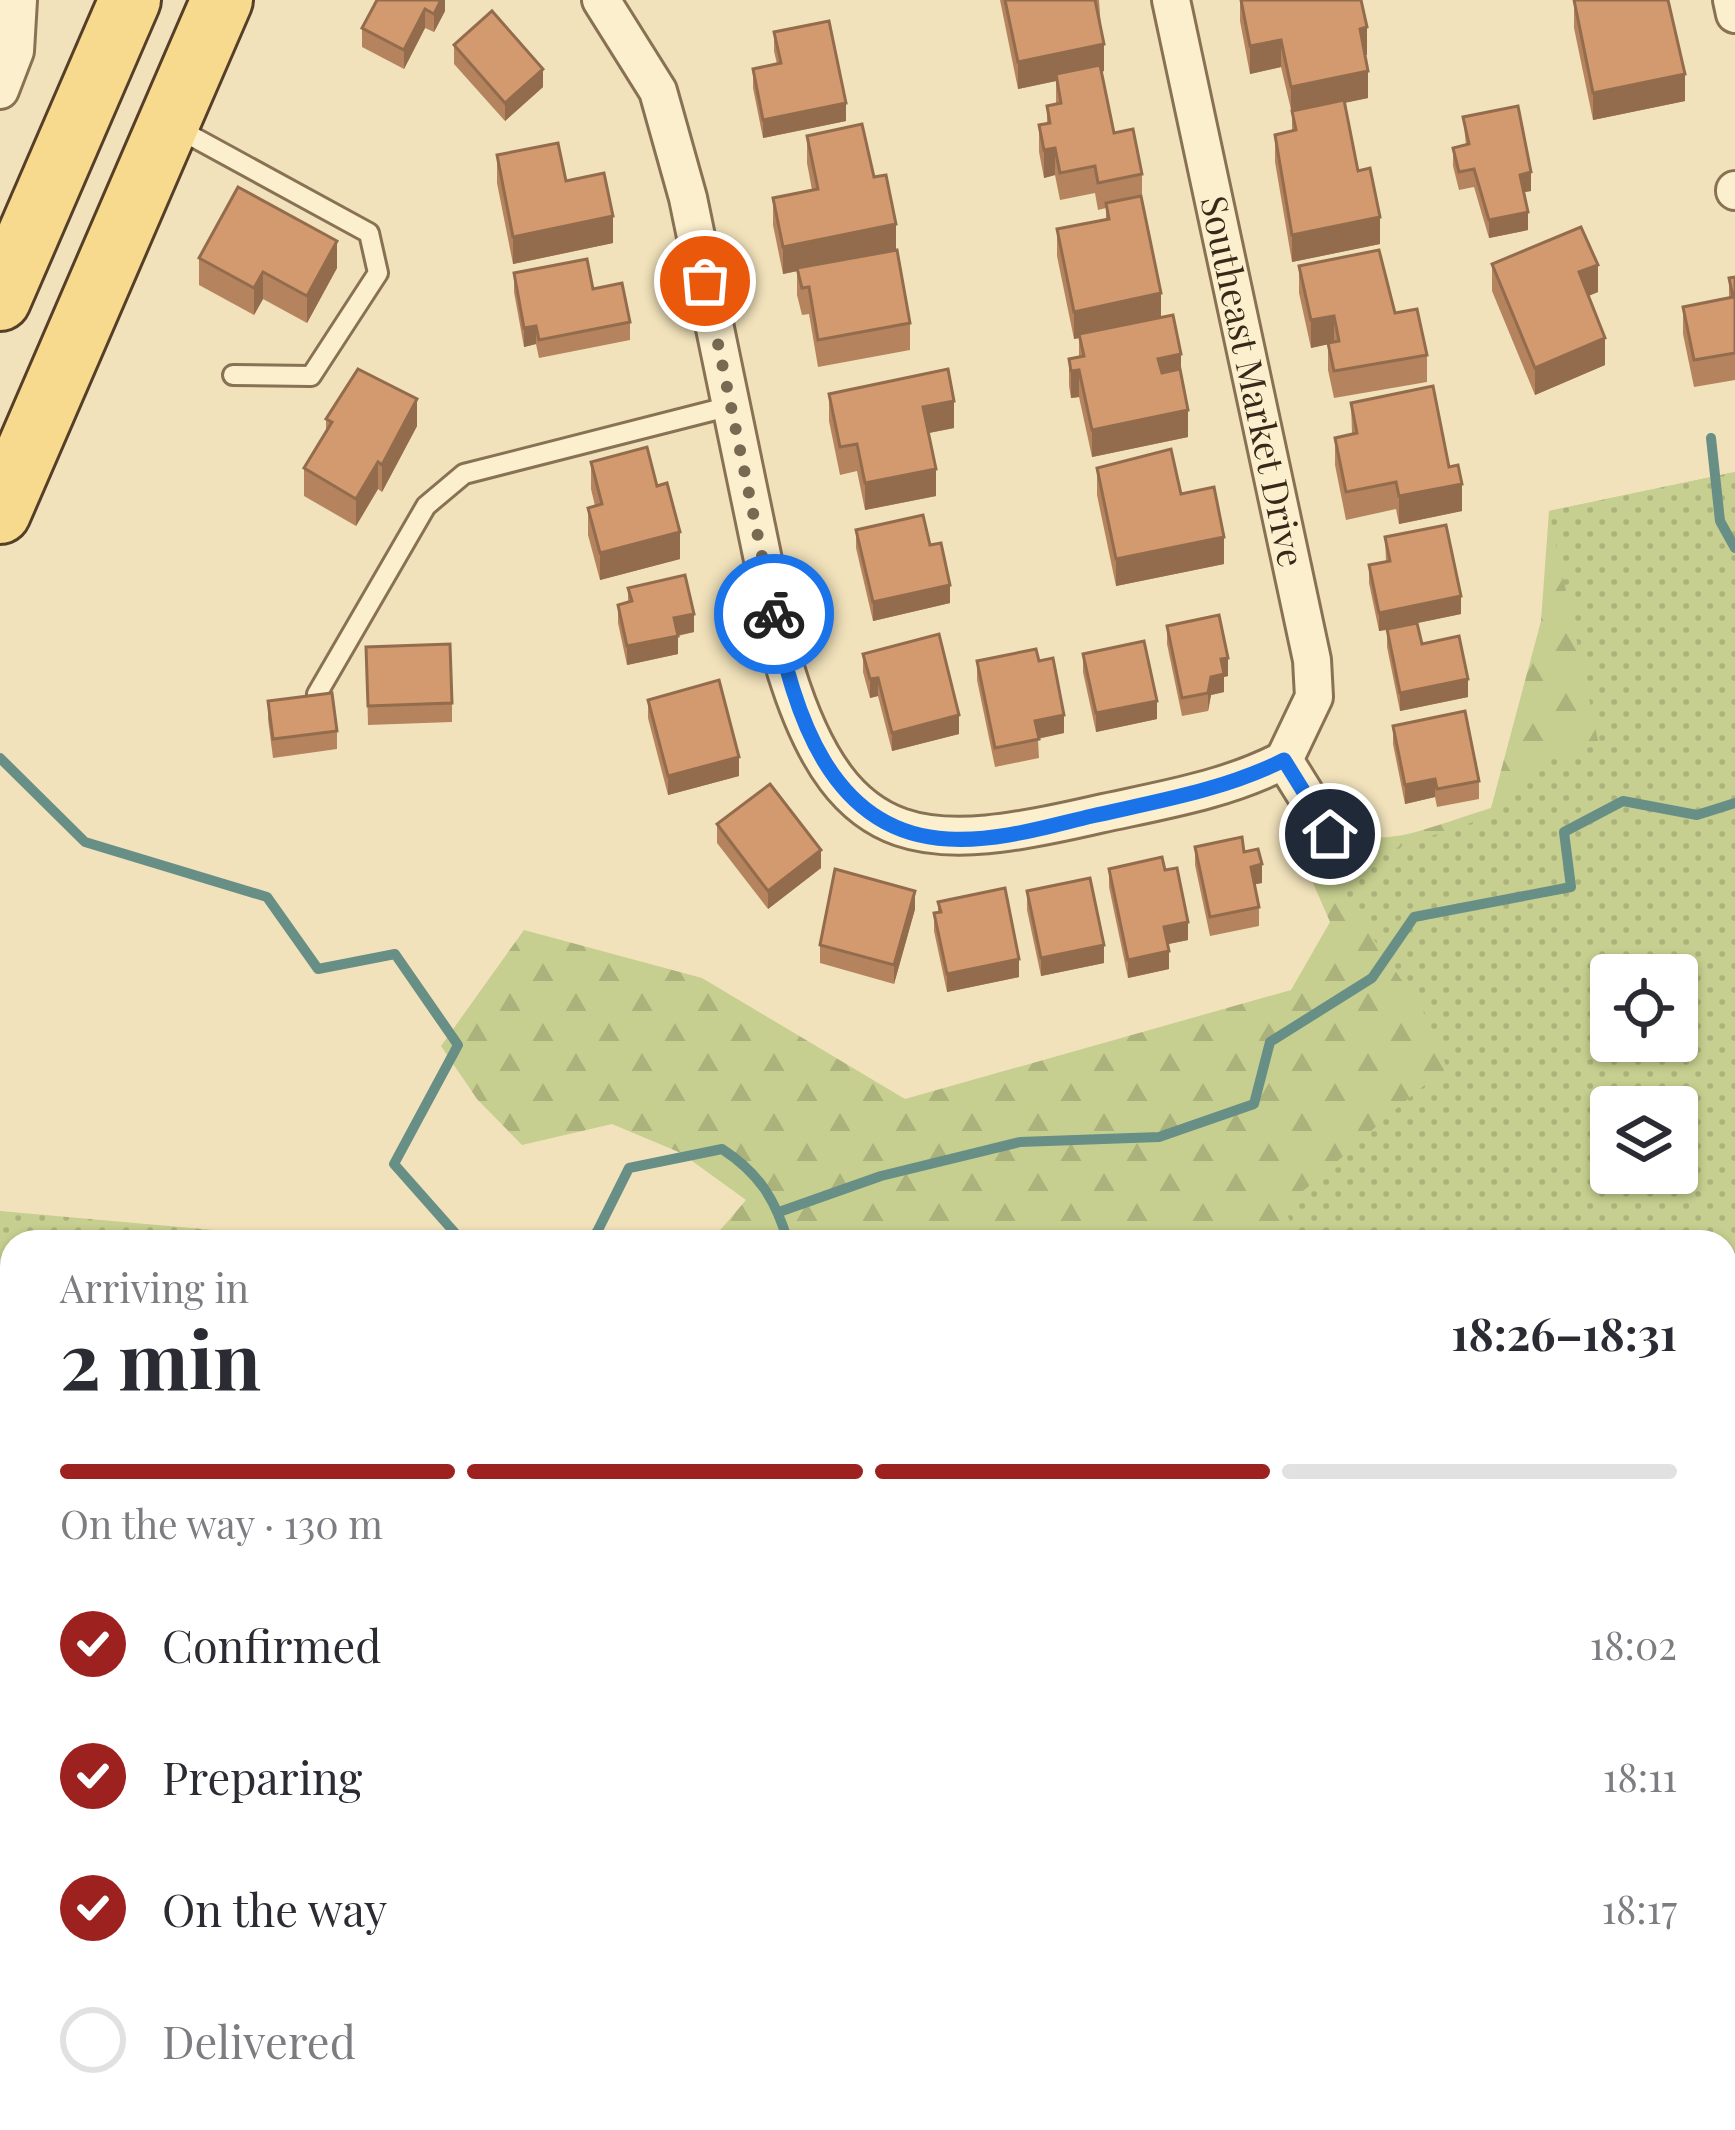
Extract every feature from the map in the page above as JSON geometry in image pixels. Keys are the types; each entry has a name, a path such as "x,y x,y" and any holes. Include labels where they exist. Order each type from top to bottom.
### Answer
{"main road":[{"path":"0,300 130,0"},
{"path":"0,513 222,0"}],"street":[{"path":"0,90 15,51 18,0"},
{"path":"601,0 658,91 688,198 786,670 805,730 834,781 870,812 906,831 946,839 999,837 1241,782 1284,760 1330,834"},
{"name":"Southeast Market Drive","path":"1171,0 1312,660 1314,698 1284,760"},
{"path":"1732,0 1735,14"}],"lane":[{"path":"169,124 369,233 377,272 311,376 233,375"},
{"path":"316,694 427,506 464,474 731,406"}],"green space":[{"path":"1735,472 1735,1230 720,1230 746,1200 681,1153 612,1124 522,1145 477,1099 441,1046 524,930 702,978 905,1099 1291,990 1330,922 1310,876 1322,859 1343,842 1408,834 1491,808 1541,621 1549,511"},
{"path":"1735,472 1735,1230 1295,1230 1283,1207 1447,1068 1426,1016 1341,891 1334,894 1307,856 1364,817 1387,851 1491,816 1545,761 1598,741 1549,511"},
{"path":"0,1211 213,1230 0,1230"}],"building":[{"path":"377,0 441,0 434,14 425,9 404,50 362,28"},
{"path":"1005,0 1095,0 1104,44 1018,62"},
{"path":"1241,0 1361,0 1367,27 1360,29 1368,71 1291,87 1281,40 1250,46"},
{"path":"1574,0 1668,0 1685,74 1593,93"},
{"path":"492,11 543,69 505,103 454,45"},
{"path":"829,21 846,103 763,120 753,69 781,63 774,32"},
{"path":"1100,65 1114,133 1133,129 1142,174 1098,183 1095,166 1060,173 1055,148 1044,150 1039,125 1050,123 1047,106 1061,103 1056,74"},
{"path":"1344,100 1358,171 1370,168 1380,217 1292,235 1275,135 1296,130 1292,111"},
{"path":"1518,106 1531,172 1520,175 1528,212 1489,220 1474,169 1459,172 1453,148 1469,144 1463,117"},
{"path":"862,124 874,177 886,175 896,224 783,247 773,198 818,189 807,136"},
{"path":"558,143 566,181 604,173 613,216 513,237 497,155"},
{"path":"238,187 337,241 307,296 263,272 254,288 199,258"},
{"path":"1141,196 1161,293 1074,312 1057,229 1109,219 1106,203"},
{"path":"1581,227 1598,265 1579,272 1605,338 1535,368 1492,264"},
{"path":"897,250 910,323 818,340 809,287 802,288 797,268"},
{"path":"1379,250 1395,313 1417,309 1427,355 1334,371 1328,343 1339,341 1334,316 1311,320 1299,266"},
{"path":"587,259 593,289 622,283 630,322 539,340 536,326 524,328 514,273"},
{"path":"1735,277 1735,353 1694,360 1683,307 1733,297 1729,278"},
{"path":"1173,315 1181,354 1158,359 1162,373 1180,369 1188,410 1092,430 1079,370 1071,371 1069,359 1084,356 1079,334"},
{"path":"358,369 417,399 382,465 378,462 356,499 304,468 332,422 326,419"},
{"path":"948,369 954,401 923,407 936,469 865,483 857,444 840,447 829,394"},
{"path":"1433,386 1449,467 1458,465 1462,484 1399,496 1396,482 1346,492 1335,438 1357,433 1351,403"},
{"path":"647,447 657,486 667,483 680,532 600,553 588,508 602,504 591,462"},
{"path":"1171,449 1181,494 1214,487 1224,537 1116,559 1097,468"},
{"path":"923,515 930,545 941,543 950,585 873,602 856,530"},
{"path":"1446,525 1461,596 1379,613 1369,565 1390,561 1385,537"},
{"path":"685,575 694,614 674,618 678,636 627,646 618,605 632,601 628,588"},
{"path":"1219,615 1228,658 1221,659 1224,674 1211,677 1208,693 1182,698 1167,626"},
{"path":"1417,623 1422,644 1459,636 1468,679 1400,693 1387,629"},
{"path":"939,634 959,715 892,733 878,678 870,679 863,654"},
{"path":"1144,641 1157,701 1096,713 1083,654"},
{"path":"450,644 452,703 368,706 366,647"},
{"path":"1036,649 1039,661 1053,658 1064,715 1035,721 1039,739 995,748 977,661"},
{"path":"719,680 739,757 668,776 648,700"},
{"path":"332,693 337,731 273,739 268,701"},
{"path":"1465,711 1479,781 1437,789 1435,779 1405,785 1393,726"},
{"path":"770,784 821,850 768,891 717,824"},
{"path":"1242,837 1244,852 1258,849 1262,864 1251,867 1259,907 1210,917 1195,847"},
{"path":"1162,857 1165,870 1177,868 1188,922 1164,927 1169,951 1128,960 1109,869"},
{"path":"835,869 915,891 894,965 820,945"},
{"path":"1090,878 1104,945 1041,958 1027,891"},
{"path":"1005,888 1019,959 947,974 934,913 941,912 938,902"}],"waterway":[{"path":"1711,438 1720,521 1735,548"},
{"path":"0,758 85,842 267,897 318,969 395,954 458,1045 394,1164 452,1230"},
{"path":"779,1212 881,1176 1020,1142 1159,1137 1254,1104 1270,1042 1372,978 1414,917 1571,887 1564,832 1623,801 1697,815 1735,803"},
{"path":"598,1230 629,1168 722,1149 764,1189 784,1230"}],"way so far":[{"path":"705,281 774,614"}],"route":[{"path":"774,614 805,730 834,781 870,812 906,831 946,839 999,837 1241,782 1284,760 1330,834"}]}
